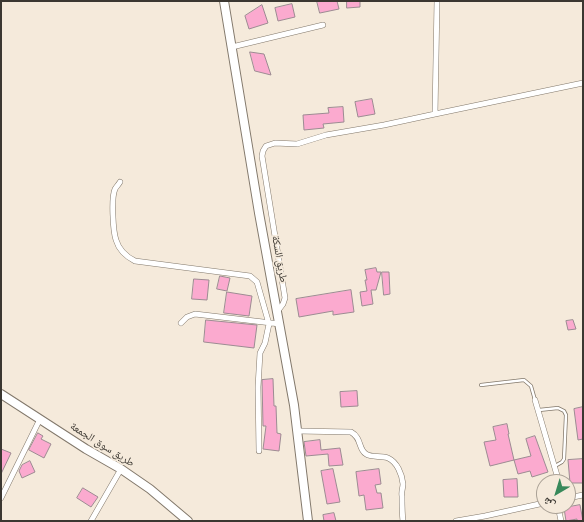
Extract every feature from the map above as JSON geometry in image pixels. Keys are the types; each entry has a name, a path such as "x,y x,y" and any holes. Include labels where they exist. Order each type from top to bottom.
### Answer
{"main road":[{"name":"طريق السكة","path":"224,1 258,206 298,431 308,521"},
{"name":"طريق سوق الجمعة","path":"1,394 86,449 122,469 150,489 188,521"}],"street":[{"path":"434,114 437,1"},
{"path":"232,47 323,25"},
{"path":"277,312 283,304 285,298 262,156 266,146 275,143 297,144 341,132 396,123 583,83"},
{"path":"120,182 115,188 113,221 116,241 128,257 135,261 250,276 257,282 269,324 265,343 260,353 258,387 259,451"},
{"path":"181,323 187,317 195,314 269,324 280,324"},
{"path":"535,400 556,474"},
{"path":"1,498 40,419"},
{"path":"298,431 351,432 357,437 361,448 365,453 368,455 386,457 393,461 398,468 403,484 403,521"},
{"path":"91,521 122,469"},
{"path":"456,521 536,505"}],"lane":[{"path":"481,385 524,380 531,386 535,400"},
{"path":"538,411 558,408 564,411 566,416 564,459 555,467"}],"building":[{"path":"317,1 337,1 339,9 320,13"},
{"path":"347,1 360,1 360,7 347,8"},
{"path":"292,4 295,17 278,21 275,8"},
{"path":"262,5 268,23 249,29 245,16"},
{"path":"250,52 264,54 271,75 255,71"},
{"path":"372,99 375,114 358,117 355,102"},
{"path":"343,107 344,122 323,124 324,128 304,130 303,115 329,113 328,108"},
{"path":"376,268 377,272 381,272 376,290 371,290 373,304 362,306 360,292 367,291 365,270"},
{"path":"382,272 389,272 390,294 384,295"},
{"path":"220,276 230,278 227,291 217,289"},
{"path":"194,279 209,280 207,300 192,299"},
{"path":"351,290 354,312 333,315 333,311 299,317 296,299"},
{"path":"227,292 252,296 249,316 224,313"},
{"path":"206,320 257,325 254,348 204,342"},
{"path":"573,320 576,329 568,330 566,321"},
{"path":"273,379 277,433 281,434 279,451 263,449 266,426 263,426 262,380"},
{"path":"357,391 358,406 341,407 340,392"},
{"path":"583,407 583,439 578,440 574,409"},
{"path":"507,424 514,460 490,466 484,442 496,440 493,427"},
{"path":"38,433 43,436 41,439 51,444 44,458 29,450"},
{"path":"535,436 548,472 536,474 536,476 532,477 530,471 518,474 514,460 531,456 526,439"},
{"path":"320,440 321,450 340,448 343,465 329,466 328,454 306,456 304,442"},
{"path":"1,449 11,453 1,474"},
{"path":"583,459 583,483 576,483 576,474 569,474 568,460"},
{"path":"30,461 35,472 22,478 19,471 22,465"},
{"path":"333,469 340,502 327,504 321,471"},
{"path":"379,469 381,484 375,485 377,493 381,493 383,508 366,510 364,495 359,496 356,472"},
{"path":"517,479 518,497 504,497 503,480"},
{"path":"83,488 98,497 91,507 77,498"},
{"path":"580,505 583,521 577,521 577,519 566,521 565,514 576,514 576,506"},
{"path":"334,513 336,521 324,521 323,515"}]}
